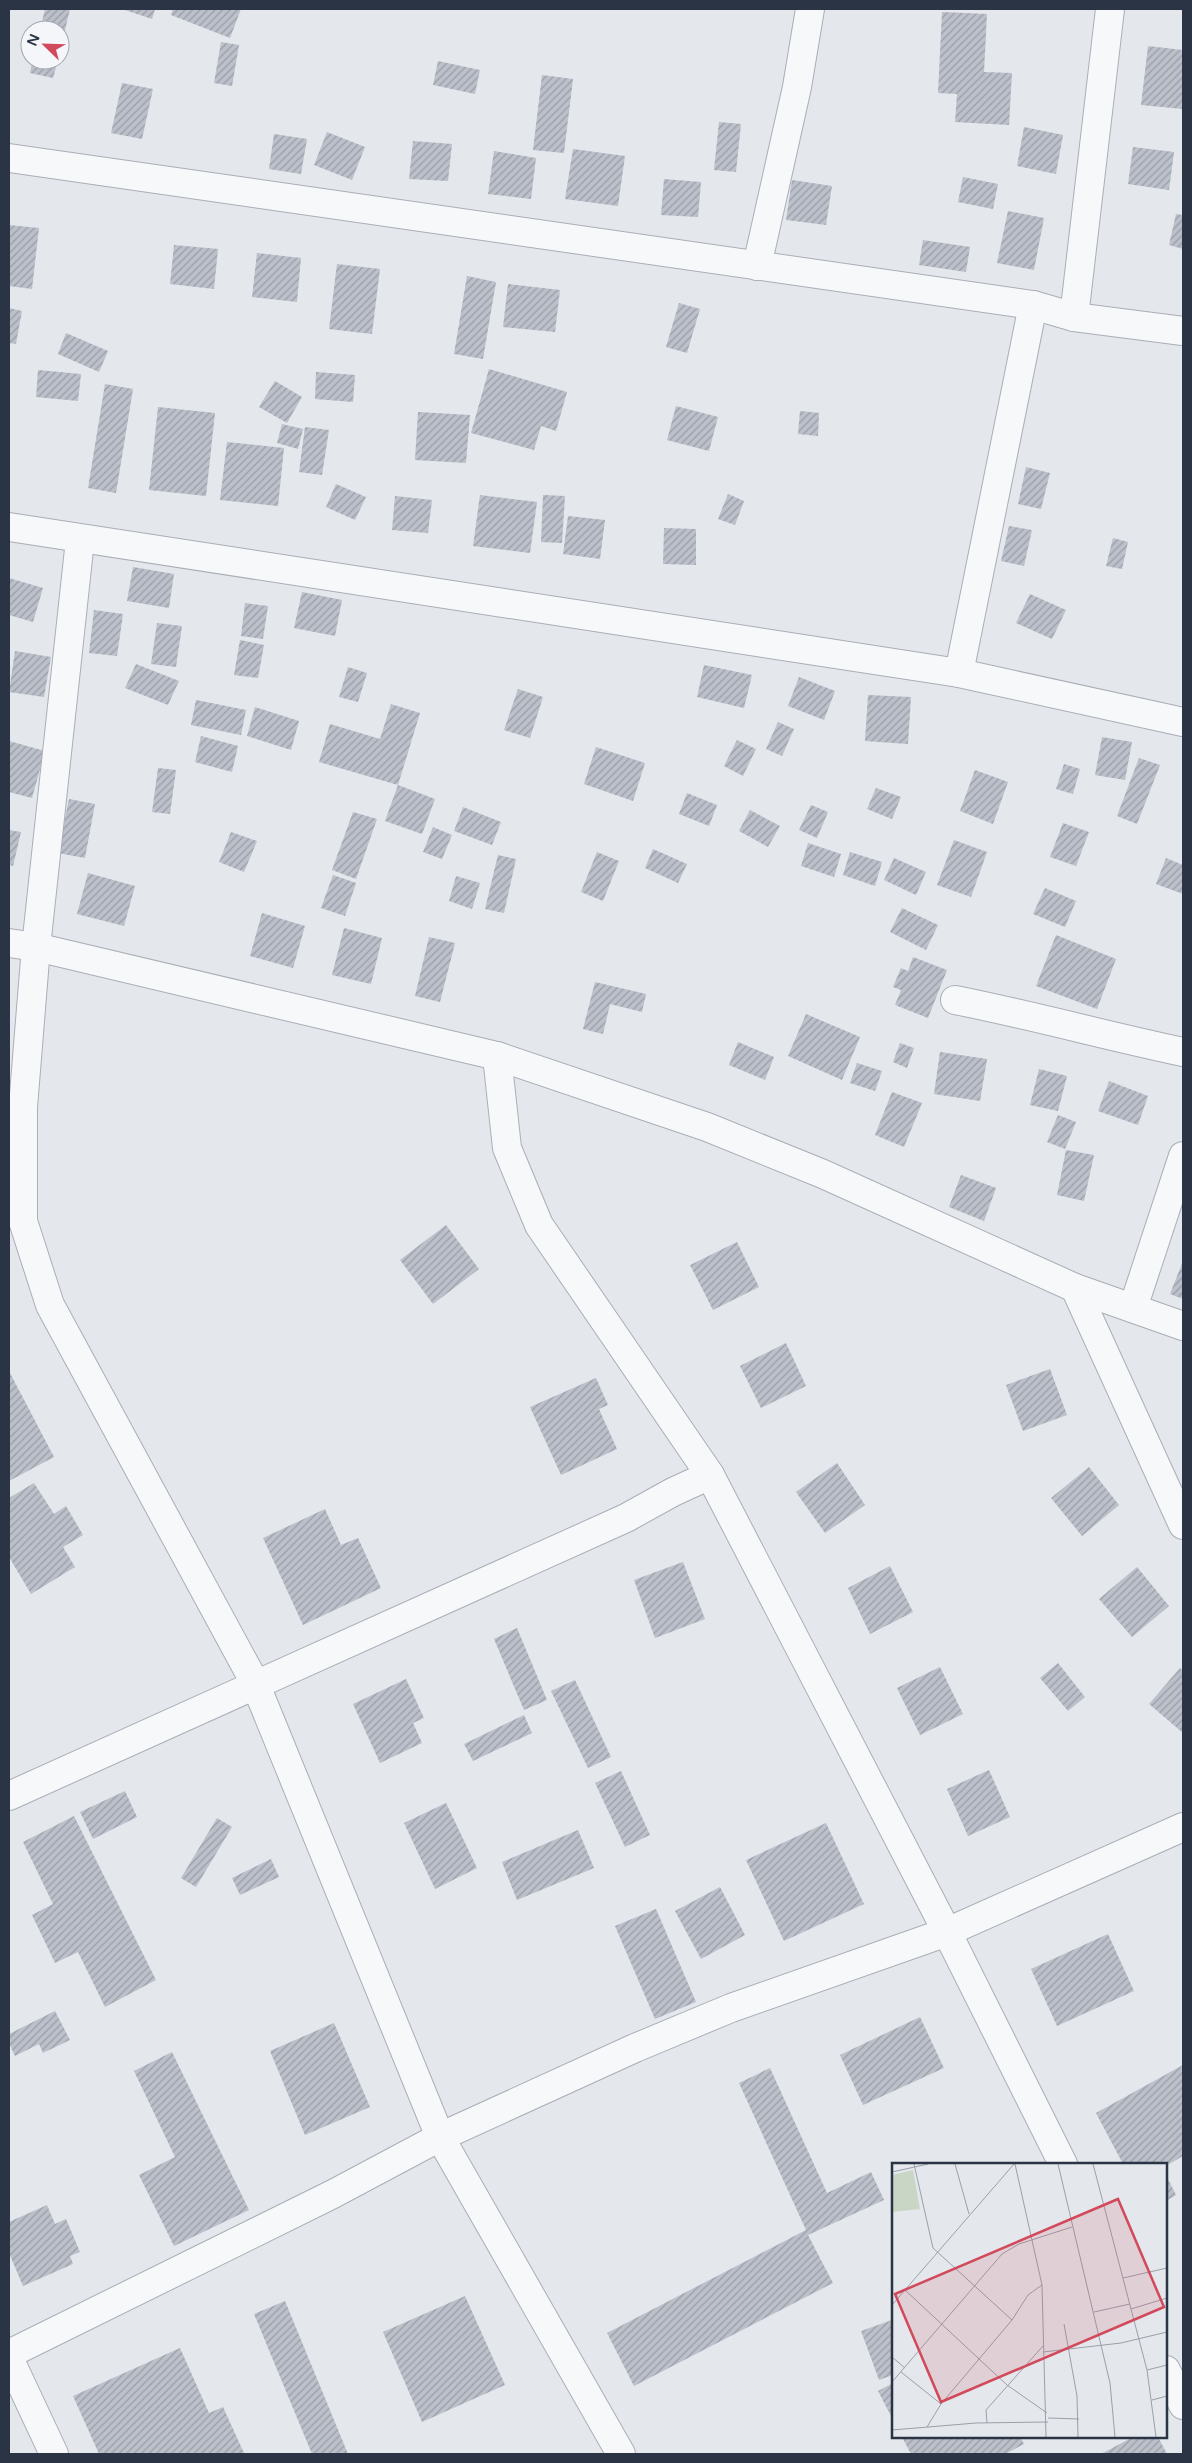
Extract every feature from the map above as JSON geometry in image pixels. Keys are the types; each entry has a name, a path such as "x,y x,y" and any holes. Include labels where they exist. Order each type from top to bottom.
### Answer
{"street":[{"path":"757,266 797,87 810,9"},
{"path":"1074,317 1110,9"},
{"path":"9,158 1033,305 1074,317 1183,331"},
{"path":"959,673 1033,305"},
{"path":"9,527 80,540 959,673 1183,722"},
{"path":"80,540 36,947 23,1107 23,1221 50,1305 255,1683 440,2137 621,2454"},
{"path":"9,943 36,947 497,1056 707,1126 823,1174 1075,1288 1183,1326"},
{"path":"955,1000 1024,1013 1113,1037 1183,1052"},
{"path":"497,1056 508,1148 538,1225 710,1475 947,1932 1062,2163"},
{"path":"1132,1308 1183,1156"},
{"path":"1075,1288 1183,1525"},
{"path":"9,1796 255,1683 626,1518 673,1492 710,1475"},
{"path":"54,2454 9,2356 333,2194 440,2137 635,2048 731,2008 947,1932 1183,1828"},
{"path":"1167,2372 1183,2405"}],"building":[{"path":"45,9 70,9 67,20 42,20"},
{"path":"122,9 155,9 152,19"},
{"path":"173,9 241,9 230,38 171,15"},
{"path":"942,12 987,14 984,72 1012,73 1009,125 955,122 957,94 938,93"},
{"path":"221,42 239,45 232,86 214,83"},
{"path":"1148,46 1183,50 1183,109 1141,105"},
{"path":"438,61 480,70 475,94 433,85"},
{"path":"31,70 55,70 53,78 30,73"},
{"path":"542,75 573,79 564,153 533,150"},
{"path":"122,83 153,89 142,139 111,133"},
{"path":"719,122 741,124 736,172 714,170"},
{"path":"1024,127 1063,135 1056,174 1017,166"},
{"path":"327,132 365,147 352,180 314,165"},
{"path":"274,134 307,139 301,174 269,169"},
{"path":"413,141 452,144 448,181 409,179"},
{"path":"1133,147 1174,152 1169,190 1128,184"},
{"path":"573,149 625,156 618,206 565,199"},
{"path":"494,151 536,158 531,199 488,194"},
{"path":"963,177 998,184 993,209 958,202"},
{"path":"664,179 701,182 698,217 661,215"},
{"path":"792,180 832,186 826,225 786,220"},
{"path":"1008,211 1044,218 1034,270 997,263"},
{"path":"1176,214 1183,215 1183,249 1169,245"},
{"path":"9,225 39,228 32,289 9,286"},
{"path":"923,240 970,247 966,272 919,265"},
{"path":"174,245 218,249 214,289 170,284"},
{"path":"257,253 301,258 297,302 252,297"},
{"path":"337,264 380,269 372,334 329,329"},
{"path":"467,276 496,282 483,359 454,354"},
{"path":"508,284 560,290 555,332 503,327"},
{"path":"679,303 700,309 687,353 666,347"},
{"path":"9,308 22,311 16,344 9,343"},
{"path":"66,333 108,351 99,372 58,354"},
{"path":"489,369 567,392 556,431 541,426 534,450 471,433"},
{"path":"38,370 81,374 78,401 36,397"},
{"path":"316,372 355,375 353,402 315,399"},
{"path":"275,381 302,397 287,423 259,407"},
{"path":"105,384 133,389 116,493 88,488"},
{"path":"676,406 718,417 709,451 667,440"},
{"path":"158,407 215,413 206,496 149,490"},
{"path":"800,411 819,413 818,436 798,434"},
{"path":"418,412 470,415 466,463 415,460"},
{"path":"282,424 303,429 298,449 277,443"},
{"path":"305,427 329,430 322,475 299,472"},
{"path":"227,442 284,448 278,506 220,500"},
{"path":"1026,467 1050,473 1041,509 1018,504"},
{"path":"336,484 366,497 355,520 326,507"},
{"path":"728,494 744,501 735,525 718,519"},
{"path":"480,495 537,502 530,553 473,546"},
{"path":"543,495 565,496 562,543 541,542"},
{"path":"395,496 432,500 428,533 392,530"},
{"path":"568,516 605,520 600,559 563,554"},
{"path":"1009,526 1032,530 1024,566 1001,561"},
{"path":"664,528 696,529 696,565 663,564"},
{"path":"1113,538 1128,542 1122,569 1106,566"},
{"path":"133,567 174,574 169,608 127,601"},
{"path":"9,578 43,588 33,622 9,615"},
{"path":"302,592 342,600 335,636 294,628"},
{"path":"1030,594 1066,610 1052,639 1016,623"},
{"path":"245,603 268,606 263,639 241,636"},
{"path":"94,610 123,614 117,656 89,653"},
{"path":"157,623 182,626 176,667 151,664"},
{"path":"240,640 264,645 258,678 234,675"},
{"path":"15,651 51,657 44,697 9,692"},
{"path":"136,664 179,681 168,705 125,688"},
{"path":"704,665 752,675 744,708 697,697"},
{"path":"348,667 367,673 358,702 339,697"},
{"path":"799,677 835,691 824,720 788,706"},
{"path":"518,689 543,697 530,738 504,730"},
{"path":"868,695 911,697 908,744 865,741"},
{"path":"196,700 246,710 241,735 191,725"},
{"path":"391,704 420,713 398,785 319,762 330,724 380,739"},
{"path":"255,707 299,721 291,750 247,736"},
{"path":"778,722 794,729 782,756 766,749"},
{"path":"201,736 238,746 232,772 195,762"},
{"path":"1102,737 1132,742 1125,780 1095,775"},
{"path":"737,740 756,749 743,776 724,766"},
{"path":"9,741 45,751 32,798 9,792"},
{"path":"596,747 645,763 633,801 584,784"},
{"path":"1139,758 1160,765 1137,824 1117,816"},
{"path":"1064,764 1080,769 1073,794 1056,789"},
{"path":"158,768 176,770 170,814 152,812"},
{"path":"975,770 1008,782 993,824 960,811"},
{"path":"398,785 435,799 422,834 385,821"},
{"path":"876,788 901,797 892,819 867,809"},
{"path":"687,793 717,805 709,826 679,814"},
{"path":"69,799 95,804 85,858 58,853"},
{"path":"811,805 828,812 817,838 799,830"},
{"path":"463,807 501,822 492,845 454,831"},
{"path":"750,810 780,826 768,847 739,831"},
{"path":"353,812 377,819 356,879 332,870"},
{"path":"1063,823 1089,832 1076,866 1050,857"},
{"path":"433,827 452,835 442,859 423,852"},
{"path":"9,830 21,832 13,866 9,865"},
{"path":"231,832 257,841 244,872 219,862"},
{"path":"954,840 987,852 971,897 937,885"},
{"path":"808,843 841,854 834,877 801,866"},
{"path":"653,849 687,864 678,883 645,868"},
{"path":"597,852 619,861 603,901 581,892"},
{"path":"850,852 882,862 875,886 843,875"},
{"path":"498,855 516,859 504,913 485,909"},
{"path":"894,858 926,872 916,895 884,880"},
{"path":"1166,858 1183,865 1183,894 1156,884"},
{"path":"88,873 135,886 124,926 77,914"},
{"path":"333,875 356,883 345,916 321,908"},
{"path":"456,876 480,883 472,909 449,901"},
{"path":"1045,888 1076,901 1065,927 1033,914"},
{"path":"902,908 938,925 926,950 890,932"},
{"path":"262,913 305,926 293,968 250,956"},
{"path":"344,928 382,938 371,984 332,975"},
{"path":"1056,935 1116,959 1097,1009 1036,986"},
{"path":"429,937 455,943 440,1002 415,996"},
{"path":"913,957 947,970 928,1018 895,1005 901,990 893,987 901,968 908,971"},
{"path":"595,982 646,994 642,1012 610,1004 603,1034 583,1029"},
{"path":"806,1014 860,1037 842,1080 788,1056"},
{"path":"738,1042 774,1057 765,1080 729,1065"},
{"path":"900,1043 914,1048 907,1068 893,1062"},
{"path":"940,1052 987,1059 980,1101 934,1094"},
{"path":"857,1063 882,1071 875,1091 850,1083"},
{"path":"1039,1069 1067,1076 1058,1111 1030,1105"},
{"path":"1109,1081 1148,1096 1138,1125 1098,1111"},
{"path":"892,1092 922,1103 904,1147 875,1135"},
{"path":"1058,1115 1076,1122 1065,1149 1047,1142"},
{"path":"1066,1150 1094,1155 1084,1201 1057,1195"},
{"path":"961,1175 996,1188 984,1221 949,1207"},
{"path":"446,1225 479,1269 433,1304 400,1260"},
{"path":"737,1242 759,1287 713,1310 690,1265"},
{"path":"1183,1261 1183,1299 1170,1294"},
{"path":"786,1343 806,1386 761,1408 740,1366"},
{"path":"1050,1369 1067,1415 1023,1431 1006,1385"},
{"path":"9,1371 54,1457 9,1481"},
{"path":"596,1378 608,1405 599,1409 617,1449 561,1475 530,1407"},
{"path":"837,1463 865,1505 825,1533 796,1492"},
{"path":"1089,1467 1119,1505 1082,1536 1051,1498"},
{"path":"34,1483 54,1514 66,1506 83,1535 63,1547 75,1567 31,1594 9,1557 9,1498"},
{"path":"325,1509 341,1545 358,1538 381,1588 303,1625 263,1538"},
{"path":"683,1562 705,1619 655,1638 634,1580"},
{"path":"890,1566 913,1612 870,1634 848,1588"},
{"path":"1137,1567 1169,1606 1132,1637 1099,1599"},
{"path":"517,1628 547,1700 524,1710 494,1639"},
{"path":"1058,1663 1085,1697 1068,1711 1040,1678"},
{"path":"940,1667 963,1714 920,1735 897,1688"},
{"path":"1180,1668 1183,1671 1183,1733 1149,1704"},
{"path":"406,1679 424,1718 413,1723 422,1743 380,1763 353,1704"},
{"path":"575,1680 611,1757 588,1768 551,1691"},
{"path":"524,1715 532,1733 473,1761 464,1744"},
{"path":"989,1770 1010,1817 968,1836 947,1789"},
{"path":"621,1771 650,1835 625,1847 595,1783"},
{"path":"125,1791 137,1817 93,1839 80,1812"},
{"path":"446,1803 477,1868 435,1889 404,1823"},
{"path":"74,1816 156,1980 105,2007 78,1952 55,1963 32,1915 53,1904 23,1842"},
{"path":"217,1818 232,1827 196,1887 181,1878"},
{"path":"826,1823 864,1904 784,1941 746,1860"},
{"path":"578,1830 594,1868 517,1900 502,1862"},
{"path":"271,1859 279,1877 240,1895 232,1878"},
{"path":"720,1887 745,1935 701,1959 675,1911"},
{"path":"656,1909 696,2002 655,2019 615,1926"},
{"path":"1108,1934 1134,1991 1057,2026 1031,1969"},
{"path":"55,2011 70,2040 43,2053 39,2044 15,2056 9,2043 9,2034"},
{"path":"920,2017 944,2068 863,2105 840,2055"},
{"path":"334,2023 370,2107 305,2135 270,2051"},
{"path":"172,2052 249,2210 174,2246 139,2175 175,2157 134,2071"},
{"path":"1183,2065 1183,2156 1167,2165 1167,2163 1122,2163 1096,2113"},
{"path":"770,2068 827,2193 871,2172 884,2200 808,2235 833,2283 634,2386 607,2333 806,2230 739,2083"},
{"path":"1167,2177 1176,2195 1167,2200"},
{"path":"47,2205 55,2224 66,2219 80,2252 70,2256 73,2264 23,2286 9,2253 9,2222"},
{"path":"465,2296 505,2385 422,2422 383,2332"},
{"path":"285,2301 348,2454 312,2454 254,2314"},
{"path":"892,2320 892,2375 879,2380 861,2331"},
{"path":"180,2348 209,2413 223,2407 244,2453 99,2454 73,2396"},
{"path":"892,2384 892,2418 878,2391"},
{"path":"903,2438 1021,2438 1024,2444 1005,2454 911,2454"},
{"path":"1131,2438 1159,2438 1167,2454 1101,2454"}]}
